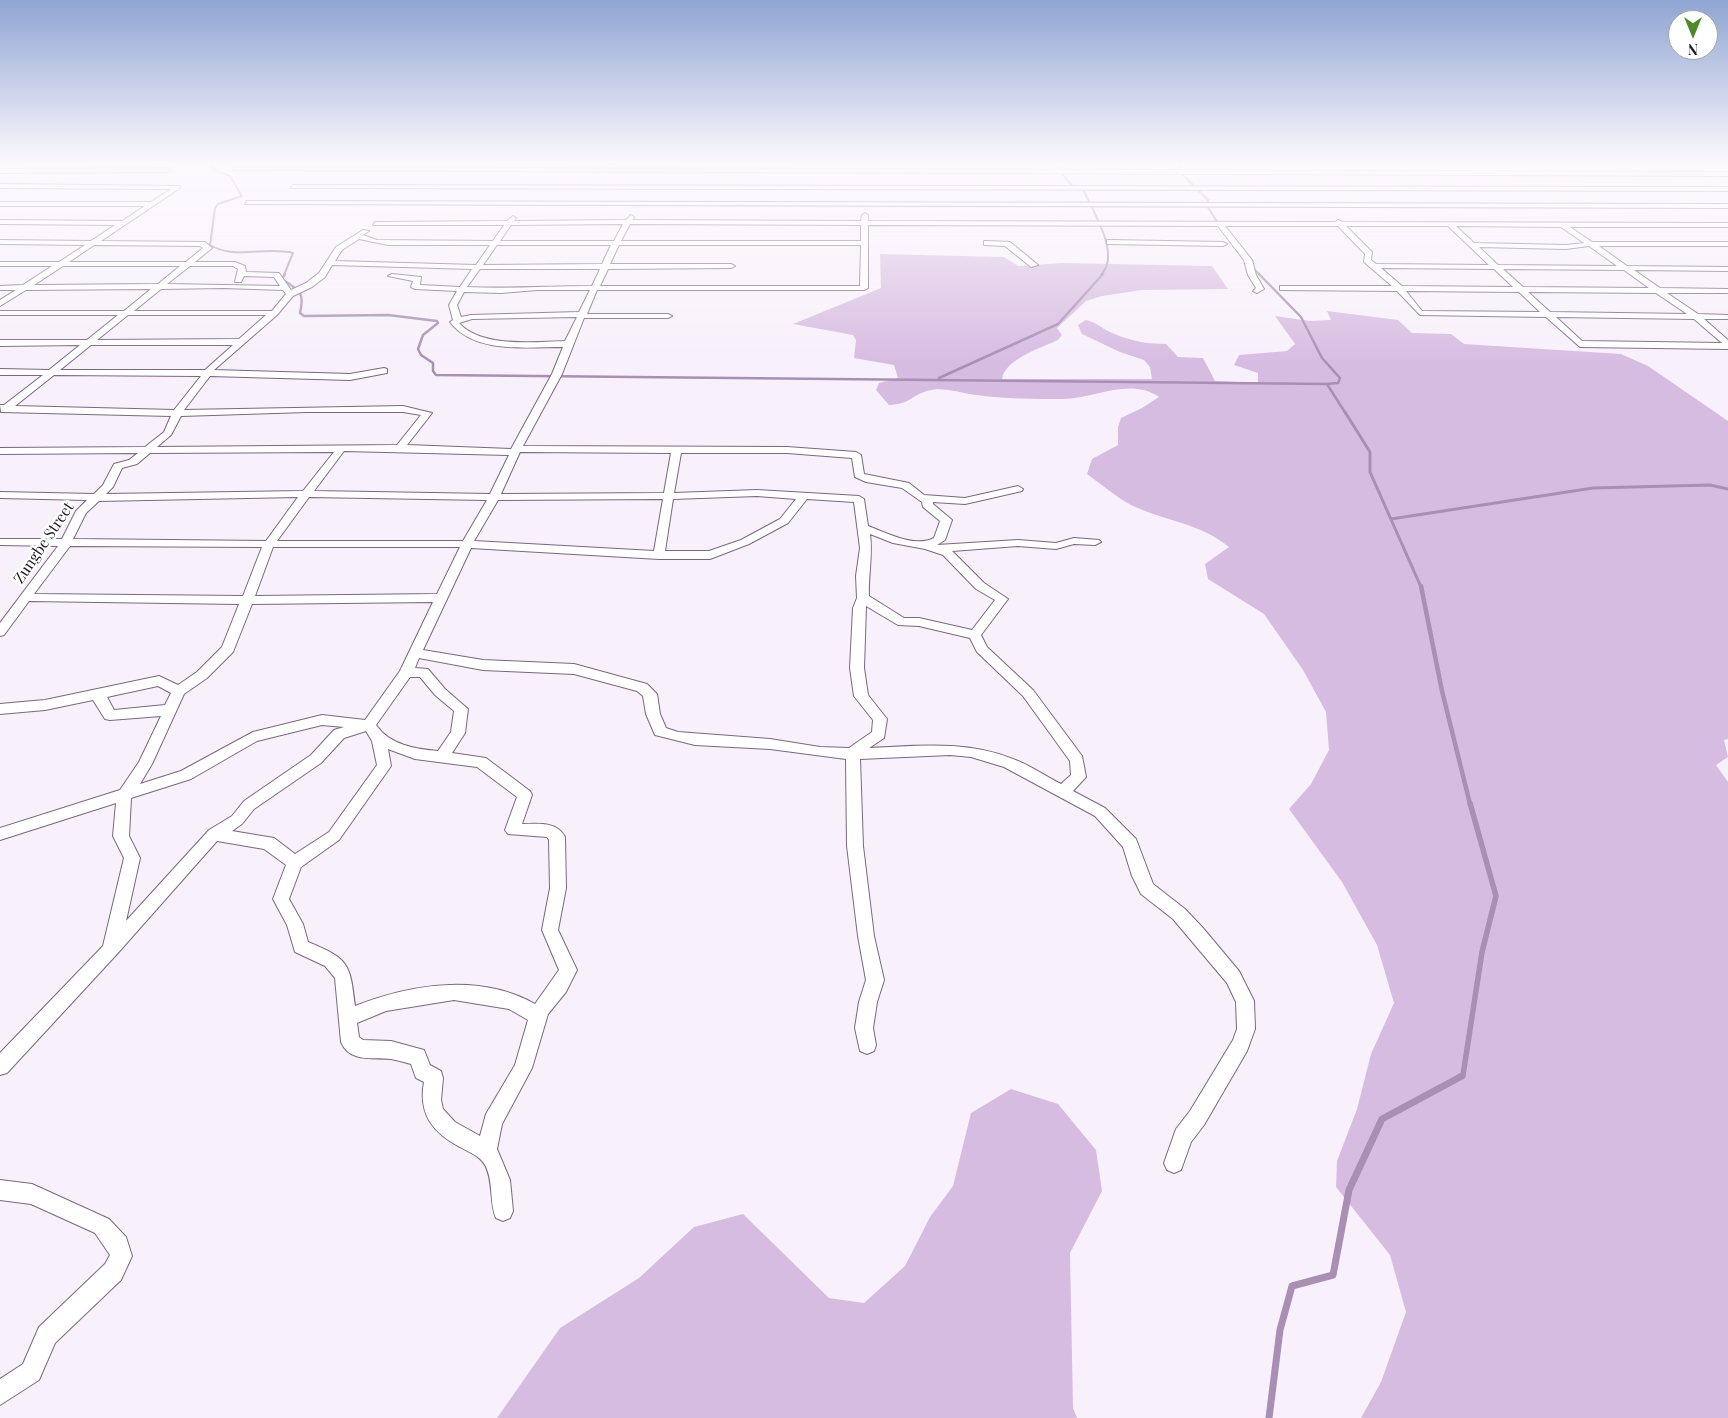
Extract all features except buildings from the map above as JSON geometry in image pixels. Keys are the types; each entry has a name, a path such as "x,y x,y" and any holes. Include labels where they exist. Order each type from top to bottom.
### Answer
{"street":[{"path":"0,304 113,230"},
{"path":"0,288 232,287 289,291 309,285 322,275 339,249 366,230"},
{"path":"504,230 462,289 453,305 457,320 454,322 456,326 473,338 512,344 568,344"},
{"path":"0,1066 111,949 214,834 237,820 249,805 316,759 340,734 370,725 406,673 414,652 443,598 467,544 494,497 515,450 555,377 568,344 623,230"},
{"path":"713,230 866,243"},
{"path":"358,236 382,243 616,243 781,230"},
{"path":"392,276 418,279 415,287 501,291 537,288 864,288 866,230"},
{"path":"1105,230 1111,245 1223,244"},
{"path":"1225,230 1248,260 1252,275 1260,289 1257,290"},
{"path":"1346,230 1369,254 1367,260 1399,288 1420,313 1728,317"},
{"path":"1456,230 1580,344 1728,345"},
{"path":"1571,230 1656,292 1695,316 1728,345"},
{"path":"1691,230 1728,253"},
{"path":"0,242 207,245 208,248 123,314 53,372 2,410"},
{"path":"988,243 1006,244 1034,264"},
{"path":"1472,245 1566,247 1591,244 1728,244"},
{"path":"330,263 416,267 479,265 731,266"},
{"path":"0,264 238,265 242,268 242,274 232,287"},
{"path":"1376,266 1728,269"},
{"path":"242,274 275,274 289,291"},
{"path":"1283,288 1728,291"},
{"name":"Zungbe Street","path":"0,632 66,543 81,511 108,487 118,466 132,462 168,433 177,413 208,372 274,313 289,291"},
{"path":"0,313 274,313"},
{"path":"457,320 488,316 668,316"},
{"path":"0,343 243,342"},
{"path":"0,372 208,372 350,377 384,371"},
{"path":"2,410 177,413 403,409 427,413 400,448"},
{"path":"0,451 341,450 400,448 676,451 787,450 856,455 860,475 859,499 866,548 862,576 863,598 860,608 857,668 861,696 880,720 881,728 879,734 858,748 853,754 855,846 866,936 875,980 868,1002 864,1028 867,1045"},
{"path":"111,949 132,858 121,836 124,796 145,764 179,691 211,667 228,649 269,544 341,450"},
{"path":"659,555 676,451"},
{"path":"860,475 866,479 905,485 922,499 965,501 1018,489"},
{"path":"0,495 124,498 306,494 494,497 718,496 757,493 859,499"},
{"path":"0,542 467,544 659,555 710,555 746,542 784,521 805,495"},
{"path":"928,498 927,505 946,520 939,540 931,548"},
{"path":"863,528 897,541 931,548 952,556 980,586 1002,599 975,635"},
{"path":"931,548 1000,543 1056,546 1074,541 1095,542"},
{"path":"31,598 246,600 443,598"},
{"path":"863,598 902,622 919,622 975,635"},
{"path":"975,635 982,649 1028,693 1077,760 1079,777 1062,792"},
{"path":"414,652 483,665 574,669 642,687 650,694 652,714 660,731 677,738 770,744 820,752 853,754 950,750 971,752 1008,763 1100,812 1130,844 1140,876 1148,889 1179,914 1197,933 1233,978 1245,1001 1246,1029 1240,1045 1197,1118 1183,1136 1174,1163"},
{"path":"406,673 423,672 440,692 461,709 458,733 441,758"},
{"path":"0,709 45,705 159,681 179,691"},
{"path":"96,695 104,703 110,715 169,710"},
{"path":"0,834 124,796 196,770 253,737 322,720 370,725"},
{"path":"370,725 379,740 384,766 334,836 294,863 281,899 295,924 301,947 332,960 343,975 350,1042 360,1049 391,1050 417,1056 423,1071 434,1078 429,1099 432,1113 459,1136 487,1152 496,1165 501,1187 503,1211"},
{"path":"379,740 415,754 473,760 487,765 510,786 525,795 518,810 513,830 550,831 557,838 558,888 550,930 568,970 560,986 542,1008 538,1016 523,1068 493,1121 487,1152"},
{"path":"214,834 268,843 294,863"},
{"path":"348,1018 384,1003 454,992 512,1001 538,1016"},
{"path":"0,1190 32,1194 102,1226 118,1245 121,1256 113,1272 47,1335 30,1372 0,1393"}],"shaded area":[{"path":"880,254 1004,257 1018,266 1063,263 1212,266 1228,289 1142,290 1102,296 1086,301 1057,328 1062,335 1058,340 1017,360 1005,372 1002,379 1152,379 1150,367 1144,360 1120,352 1082,334 1078,325 1086,320 1128,339 1166,344 1178,357 1203,358 1215,381 1258,383 1258,373 1234,365 1239,355 1287,351 1295,344 1275,316 1310,321 1331,320 1327,311 1398,320 1412,333 1451,334 1464,344 1621,354 1648,366 1728,421 1728,739 1724,740 1728,757 1716,765 1728,782 1728,1418 1361,1418 1381,1382 1406,1312 1390,1255 1336,1187 1337,1161 1357,1109 1371,1054 1394,1003 1377,945 1342,882 1289,809 1311,784 1329,750 1326,712 1303,670 1264,614 1208,579 1205,564 1229,547 1194,527 1131,505 1087,474 1092,459 1118,445 1118,427 1121,418 1159,397 1148,391 1136,389 1112,390 1075,398 1031,399 976,395 939,389 921,393 902,403 889,405 876,390 879,383 898,378 894,365 854,358 856,340 853,335 793,324 881,288"},
{"path":"1011,1089 1058,1104 1096,1150 1102,1191 1070,1253 1073,1408 1077,1418 497,1418 560,1328 639,1278 694,1227 743,1214 829,1298 864,1303 905,1266 930,1217 953,1186 971,1113"}],"waterway":[{"path":"212,230 210,245 230,252 283,251 293,253 284,275"},
{"path":"1101,275 1106,266 1108,256 1107,245 1102,230"},
{"path":"1252,267 1259,274"},
{"path":"285,274 282,279 296,289 301,296 300,313 304,316 388,315 437,321 438,323 423,335 418,349 421,355 433,363 433,371 436,375 1327,384"},
{"path":"939,378 1058,324 1103,274"},
{"path":"1259,274 1301,317 1322,358 1340,378 1338,383 1327,384"},
{"path":"1327,384 1346,414"},
{"path":"1345,412 1370,452 1370,472 1421,587"},
{"path":"1391,519 1593,488 1710,485 1728,489"},
{"path":"1421,586 1442,691 1470,804"},
{"path":"1460,1077 1463,1075 1482,952 1496,896 1470,803"},
{"path":"1269,1418 1280,1330 1292,1286 1333,1275 1349,1190 1382,1119 1462,1076"}]}
